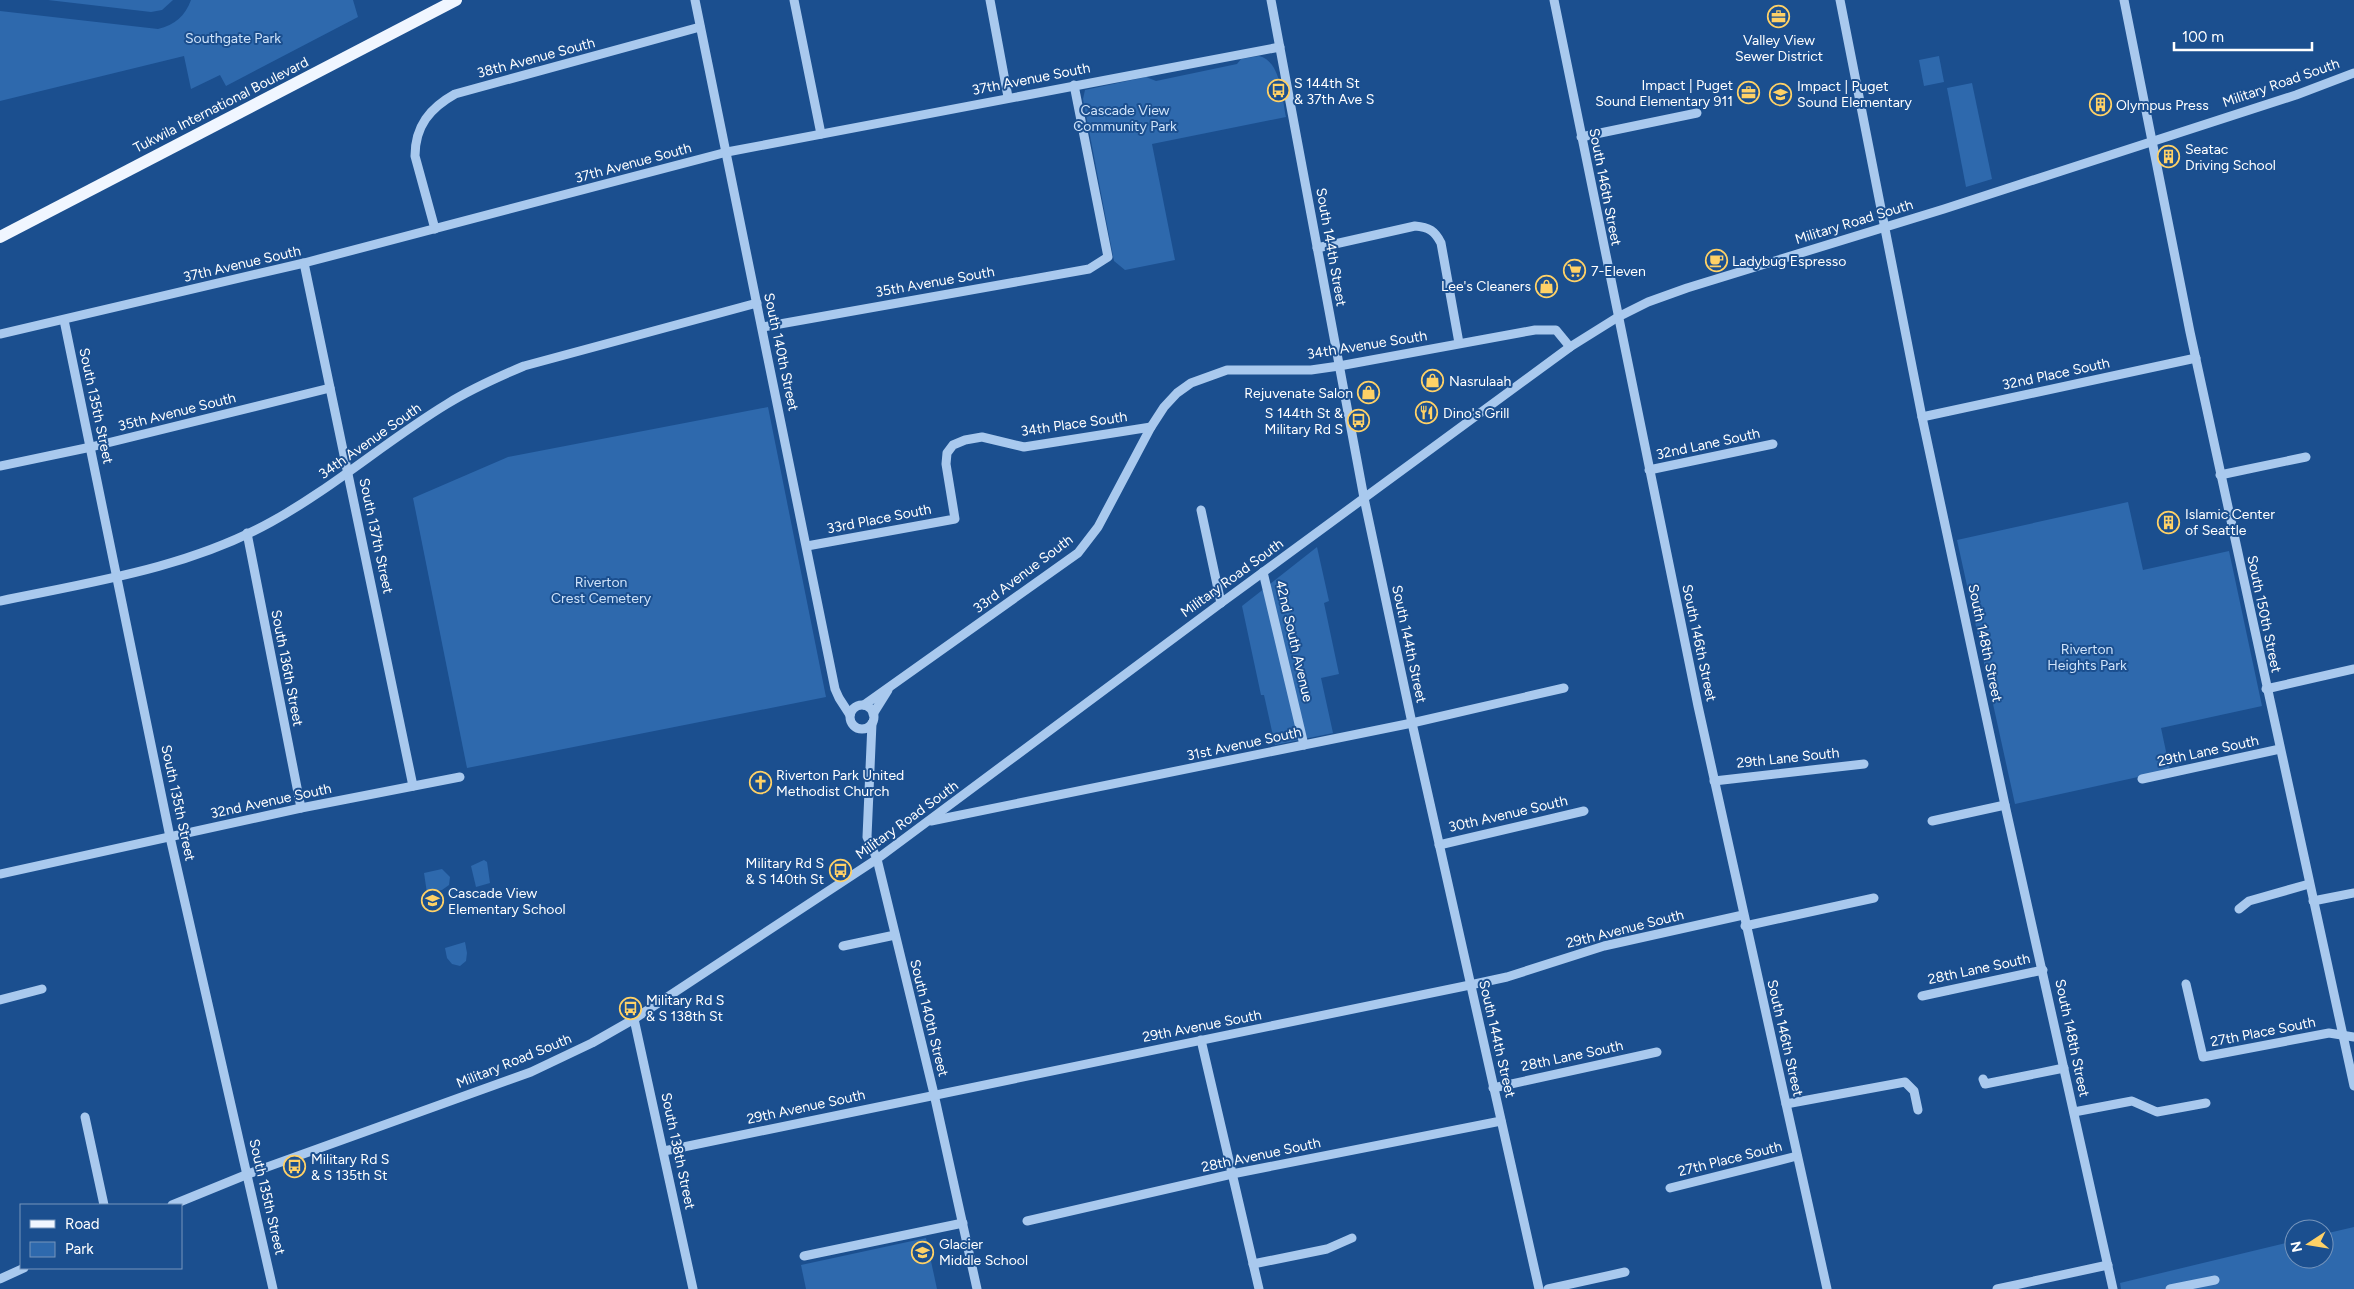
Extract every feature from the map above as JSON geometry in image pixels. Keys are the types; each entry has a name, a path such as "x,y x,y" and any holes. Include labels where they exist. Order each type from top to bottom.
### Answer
{"main road":[{"name":"Tukwila International Boulevard","path":"0,237 456,0"}],"street":[{"name":"South 140th Street","path":"695,0 763,327 835,689 839,698 854,709"},
{"path":"794,0 821,134"},
{"path":"990,0 1008,97"},
{"name":"South 144th Street","path":"1271,0 1364,498 1412,723 1539,1289"},
{"name":"South 146th Street","path":"1554,0 1714,780 1827,1289"},
{"name":"South 148th Street","path":"1840,0 1922,417 2005,805 2113,1289"},
{"name":"South 150th Street","path":"2124,0 2220,474 2354,1086"},
{"name":"38th Avenue South","path":"435,229 415,156 415,144 420,128 428,114 439,103 456,94 700,27"},
{"name":"37th Avenue South","path":"0,334 304,263 727,152 1008,97 1280,47"},
{"name":"Military Road South","path":"174,1204 248,1174 531,1072 592,1043 634,1018 877,860 1221,602 1570,346 1618,317 1648,302 1687,288 2293,96 2354,73"},
{"name":"35th Avenue South","path":"763,327 1089,269 1108,257 1074,85"},
{"path":"1581,137 1697,113"},
{"path":"1317,248 1415,226 1424,226 1432,230 1441,243 1459,343"},
{"name":"South 137th Street","path":"304,263 413,786"},
{"name":"34th Avenue South","path":"0,602 117,577 187,558 277,519 349,473 447,404 496,378 524,366 757,303"},
{"name":"South 135th Street","path":"64,320 170,837 274,1289"},
{"name":"34th Avenue South","path":"1151,427 1164,407 1177,393 1191,383 1208,375 1239,369 1311,370 1549,329 1556,330 1570,346"},
{"name":"32nd Place South","path":"1922,417 2196,358"},
{"name":"35th Avenue South","path":"0,466 91,447 330,388"},
{"name":"34th Place South","path":"955,518 946,464 947,452 953,445 965,440 982,437 1024,447 1151,427"},
{"name":"33rd Avenue South","path":"854,709 1078,553 1098,527 1151,427"},
{"name":"32nd Lane South","path":"1649,470 1773,444"},
{"path":"2220,474 2306,457"},
{"path":"1201,510 1221,602"},
{"name":"33rd Place South","path":"807,546 955,518"},
{"name":"South 136th Street","path":"247,533 301,808"},
{"name":"42nd South Avenue","path":"1263,572 1304,745"},
{"path":"2266,690 2354,669"},
{"name":"33rd Avenue South","path":"873,719 891,685"},
{"name":"31st Avenue South","path":"928,822 1412,723 1564,688"},
{"path":"870,708 873,719 868,727 862,729 854,725 854,709 870,708"},
{"name":"South 140th Street","path":"873,719 869,753 867,837 877,860 934,1094 978,1289"},
{"name":"South 140th Street","path":"862,729 869,753"},
{"name":"29th Lane South","path":"2142,779 2280,749"},
{"name":"29th Lane South","path":"1714,780 1864,764"},
{"name":"32nd Avenue South","path":"0,874 301,808 460,777"},
{"path":"1932,821 2005,805"},
{"name":"30th Avenue South","path":"1439,845 1584,811"},
{"path":"2239,909 2249,901 2309,884"},
{"path":"2313,901 2354,893"},
{"path":"1745,926 1874,898"},
{"name":"29th Avenue South","path":"664,1151 1507,977 1604,946 1743,915"},
{"path":"843,946 895,936"},
{"name":"28th Lane South","path":"1922,996 2043,970"},
{"name":"27th Place South","path":"2186,984 2203,1057 2330,1033 2343,1034"},
{"path":"0,1000 42,989"},
{"name":"South 138th Street","path":"634,1018 693,1289"},
{"path":"2343,1034 2354,1037"},
{"path":"1201,1040 1258,1289"},
{"name":"28th Lane South","path":"1494,1088 1657,1052"},
{"path":"1983,1079 1985,1084 2064,1068"},
{"path":"1786,1104 1905,1082 1914,1091 1918,1110"},
{"path":"2074,1112 2132,1101 2157,1112 2206,1103"},
{"path":"85,1117 104,1204"},
{"name":"28th Avenue South","path":"1027,1221 1232,1174 1501,1121"},
{"name":"27th Place South","path":"1670,1188 1797,1156"},
{"path":"804,1256 964,1224"},
{"path":"1253,1264 1327,1249 1352,1238"},
{"path":"1997,1289 2108,1265"},
{"path":"0,1278 22,1269"},
{"path":"1548,1289 1625,1272"},
{"path":"2170,1289 2215,1280"}],"green space":[{"name":"Southgate Park","path":"48,0 173,0 162,10 151,12"},
{"name":"Southgate Park","path":"191,0 353,0 358,17 226,86 220,75 191,89 184,56 0,101 0,11 158,29 179,19 186,11"},
{"name":"Cascade View Community Park","path":"1259,56 1266,59 1276,72 1286,117 1152,144 1175,260 1125,270 1114,261 1083,99 1085,90 1146,77 1156,81 1237,64 1241,59"},
{"path":"1939,56 1944,82 1924,86 1919,60"},
{"path":"1972,83 1992,179 1966,187 1947,88"},
{"name":"Riverton Crest Cemetery","path":"768,407 826,697 467,768 413,498 508,457"},
{"name":"Riverton Heights Park","path":"2128,502 2143,570 2229,551 2262,706 2161,728 2170,770 2015,804 1957,540"},
{"path":"1317,547 1329,601 1324,603 1339,674 1321,678 1333,733 1275,745 1264,695 1261,695 1242,606"},
{"path":"484,860 487,862 490,883 476,887 471,866"},
{"path":"442,869 450,877 449,885 442,890 427,893 424,873"},
{"path":"465,942 466,961 460,966 452,964 447,958 445,948"},
{"path":"2354,1227 2354,1289 2121,1289 2120,1283 2284,1243 2284,1269 2334,1269 2334,1232"},
{"name":"Glacier Middle School","path":"926,1238 937,1289 806,1289 801,1265"}],"place":[{"name":"Valley View Sewer District","path":"1779,17"},
{"name":"S 144th St & 37th Ave S","path":"1278,91"},
{"name":"Impact | Puget Sound Elementary 911","path":"1749,93"},
{"name":"Impact | Puget Sound Elementary","path":"1781,94"},
{"name":"Olympus Press","path":"2100,105"},
{"name":"Seatac Driving School","path":"2169,157"},
{"name":"Ladybug Espresso","path":"1716,261"},
{"name":"7-Eleven","path":"1575,271"},
{"name":"Lee's Cleaners","path":"1547,286"},
{"name":"Nasrulaah","path":"1433,381"},
{"name":"Rejuvenate Salon","path":"1369,393"},
{"name":"Dino's Grill","path":"1427,413"},
{"name":"S 144th St & Military Rd S","path":"1359,421"},
{"name":"Islamic Center of Seattle","path":"2169,522"},
{"name":"Riverton Park United Methodist Church","path":"760,783"},
{"name":"Military Rd S & S 140th St","path":"840,871"},
{"name":"Cascade View Elementary School","path":"432,901"},
{"name":"Military Rd S & S 138th St","path":"630,1008"},
{"name":"Military Rd S & S 135th St","path":"295,1167"},
{"name":"Glacier Middle School","path":"923,1252"}]}
